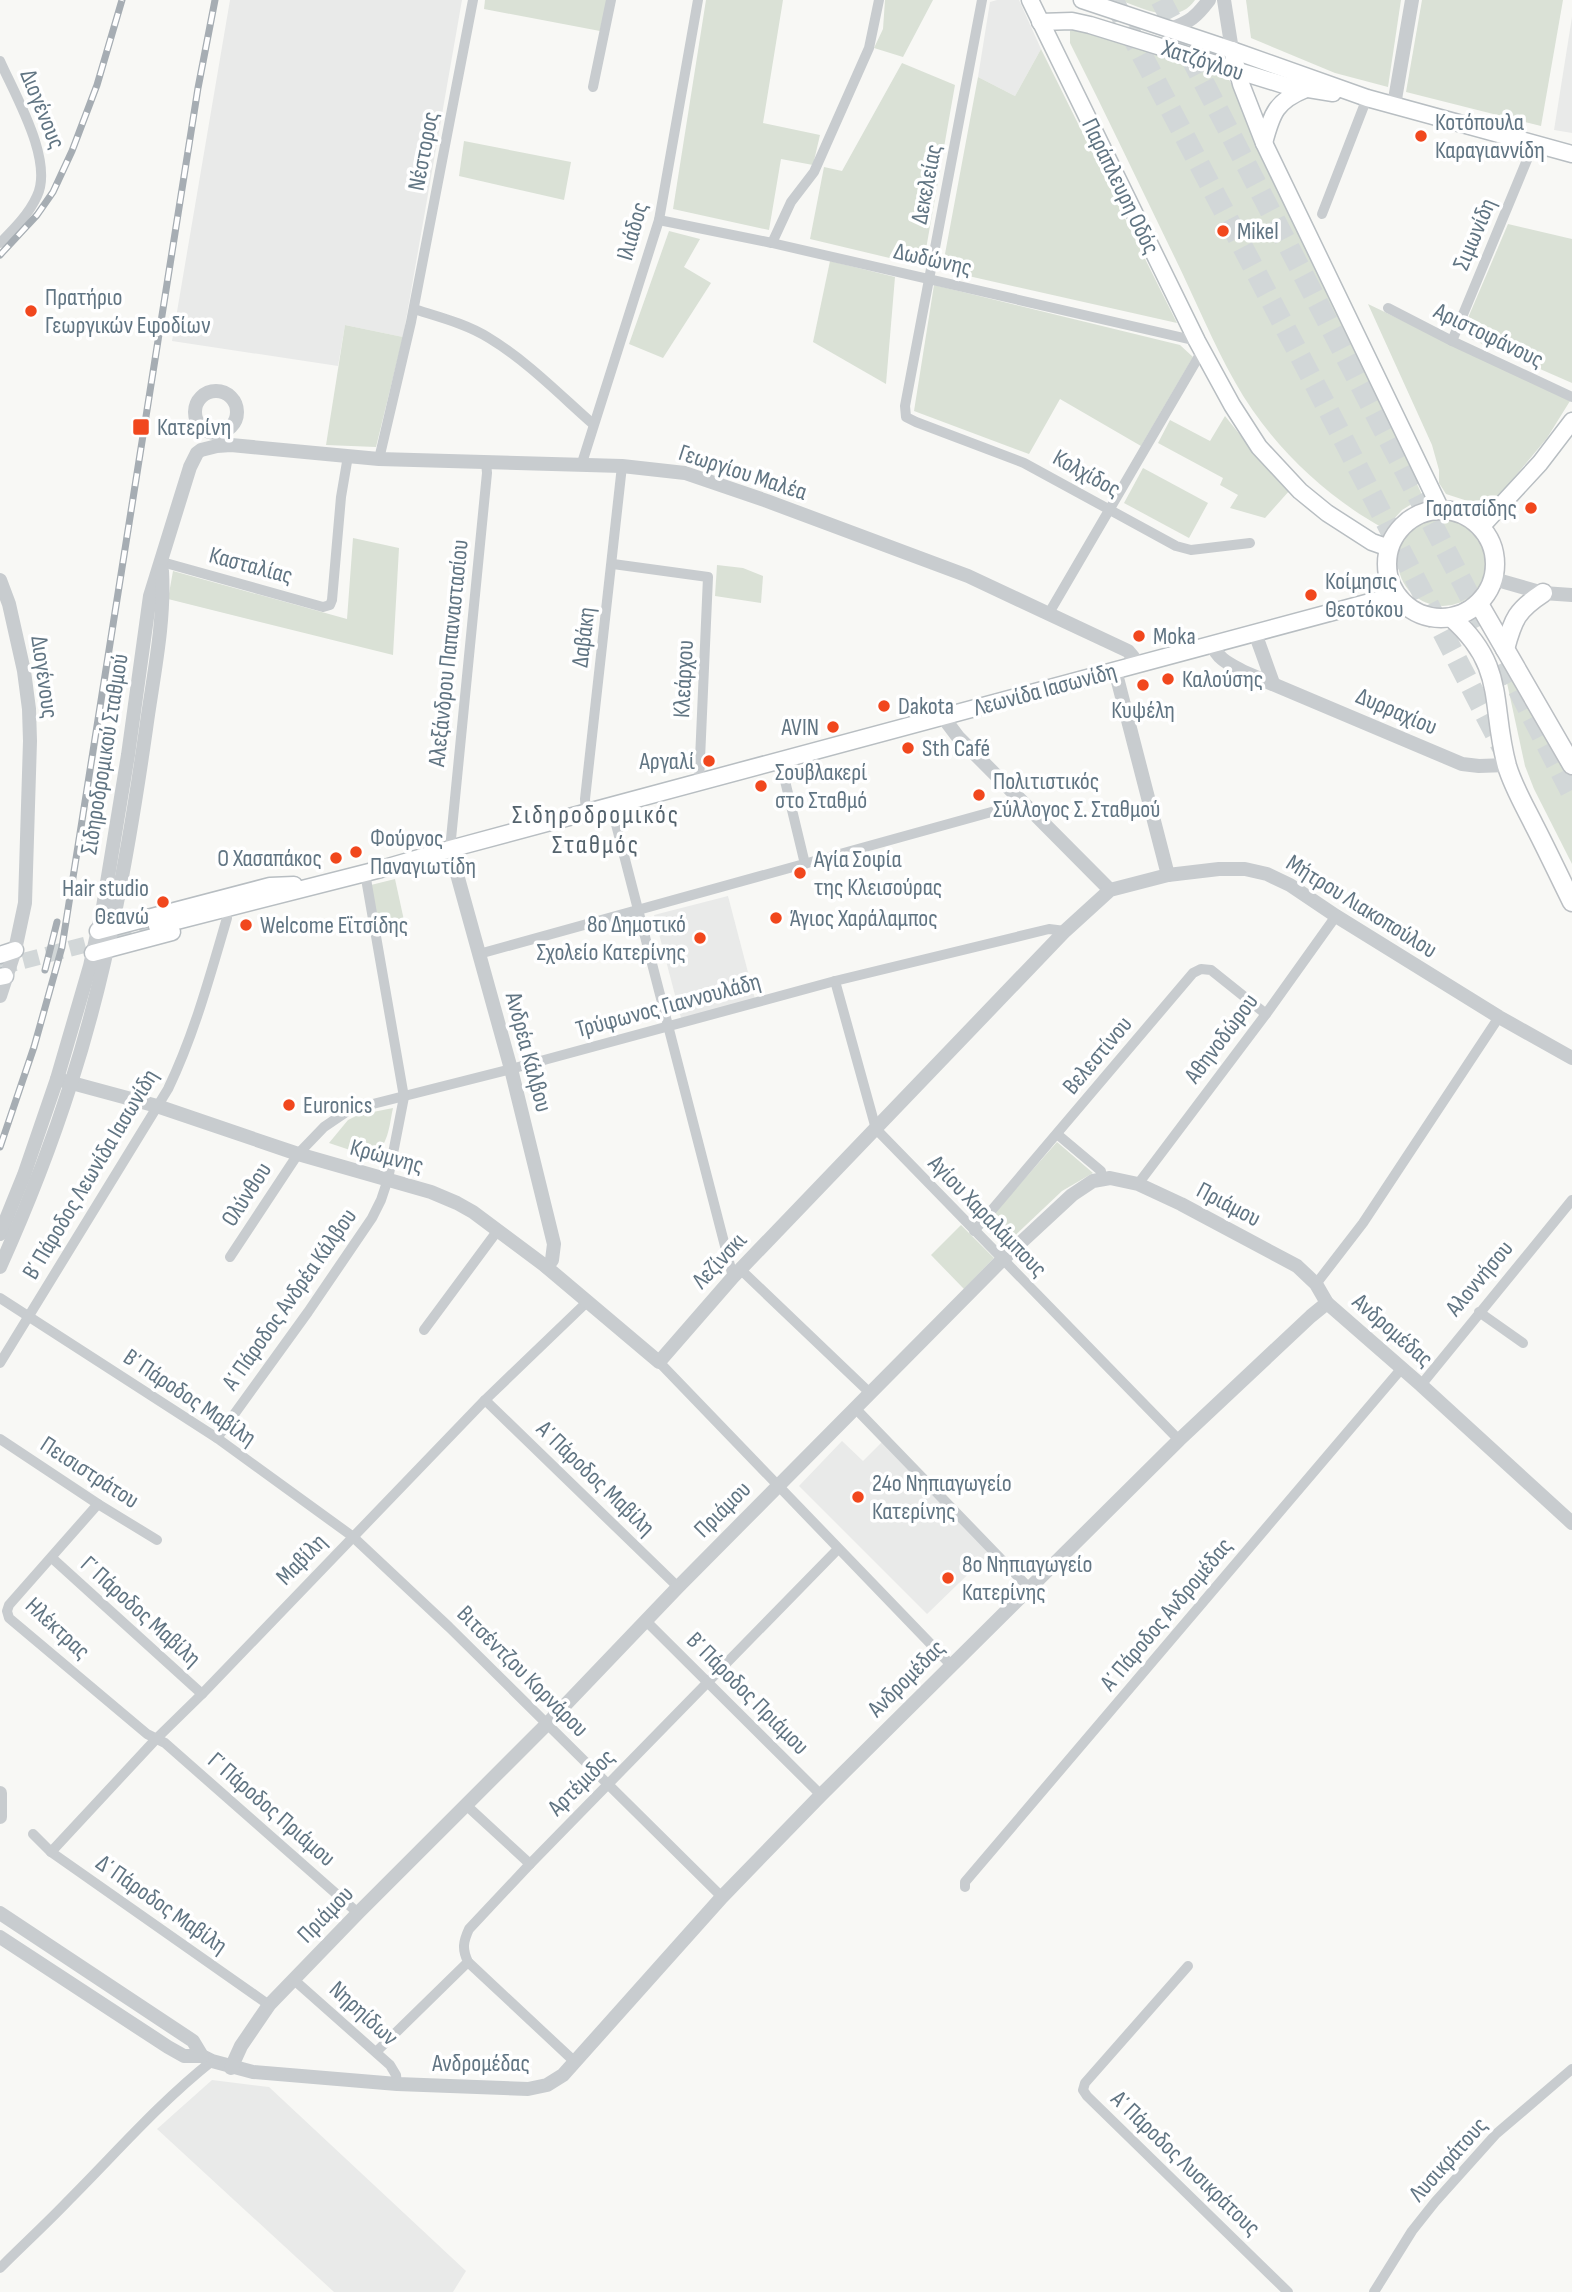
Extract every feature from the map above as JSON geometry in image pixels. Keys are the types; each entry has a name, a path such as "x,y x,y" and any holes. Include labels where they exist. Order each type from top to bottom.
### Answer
{"main road":[{"name":"Παράπλευρη Οδός","path":"1030,0 1200,346 1232,405 1259,447 1300,491 1352,531 1389,548"},
{"name":"Χατζόγλου","path":"1082,0 1367,98 1572,154"},
{"name":"Χατζόγλου","path":"1040,22 1072,21 1090,24 1284,85 1367,98"},
{"path":"1232,50 1240,71 1241,84 1264,143 1441,510"},
{"path":"1264,143 1273,111 1282,101 1306,89"},
{"path":"1481,527 1540,463 1572,421"},
{"path":"1441,510 1469,517 1481,527 1489,538 1496,565 1494,579 1479,604 1462,615 1436,619 1420,615 1407,607 1396,595 1389,580 1387,564 1389,548 1397,533 1409,520 1424,513 1441,510"},
{"path":"1505,649 1512,622 1520,611 1543,593"},
{"name":"Λεωνίδα Ιασωνίδη","path":"321,885 1396,595"},
{"path":"1479,604 1572,765"},
{"path":"1452,618 1468,633 1487,663 1495,689 1507,765 1517,791 1572,902"},
{"path":"105,929 270,886 321,885"},
{"path":"100,951 286,902 321,885"},
{"path":"157,926 321,885"}],"street":[{"name":"Νέστορος","path":"379,459 414,309 473,0"},
{"path":"593,87 611,0"},
{"name":"Ιλιάδος","path":"581,466 659,220 698,0"},
{"path":"772,243 791,202 814,172 870,48 879,0"},
{"name":"Δεκελείας","path":"905,416 982,0"},
{"path":"1170,29 1188,23 1209,0"},
{"path":"1224,0 1232,50"},
{"path":"1394,105 1412,0"},
{"name":"Διογένους","path":"0,61 39,151 43,173 39,194 0,243"},
{"path":"1322,214 1367,98"},
{"name":"Σιμωνίδη","path":"1452,341 1534,143"},
{"name":"Δωδώνης","path":"659,220 929,279 1200,346"},
{"name":"Αριστοφάνους","path":"1388,308 1572,397"},
{"path":"414,309 488,337 521,361 593,424"},
{"path":"1049,613 1111,510 1200,346"},
{"path":"214,391 221,392 234,400 237,414 232,425 224,432 213,433 207,430 198,423 196,409 201,398 214,391"},
{"name":"Κολχίδος","path":"905,416 1024,463 1176,546 1191,550 1250,542"},
{"path":"232,425 244,446"},
{"name":"Σιδηροδρομικού Σταθμού","path":"64,1081 105,929 135,756 150,596 190,467 197,453 206,447 217,446 232,425"},
{"path":"207,430 217,446"},
{"name":"Γεωργίου Μαλέα","path":"217,446 244,446 379,459 622,467 662,470 706,479 968,576 1128,651 1135,665"},
{"name":"Κασταλίας","path":"162,562 323,607 330,605 348,456"},
{"name":"Αλεξάνδρου Παπαναστασίου","path":"450,849 487,474 486,462"},
{"name":"Δαβάκη","path":"586,812 585,799 622,467"},
{"name":"Κλεάρχου","path":"613,564 708,577 699,782"},
{"path":"1494,579 1543,593 1572,595"},
{"name":"Διογένους","path":"0,580 17,636 29,709 23,915 6,964 0,996"},
{"path":"1255,633 1273,683"},
{"name":"Δυρραχίου","path":"1212,644 1223,661 1462,764 1507,765"},
{"path":"1115,670 1168,875"},
{"path":"943,716 958,737 1110,890"},
{"path":"779,760 804,863"},
{"path":"478,954 1024,803"},
{"path":"611,806 736,1273 870,1393"},
{"name":"Ανδρέα Κάλβου","path":"450,849 511,1069 554,1244 554,1252 547,1267"},
{"name":"Μήτρου Λιακοπούλου","path":"1110,890 1168,875 1219,869 1245,869 1267,874 1290,885 1499,1017 1572,1058"},
{"path":"365,873 404,1097"},
{"name":"Λεζίνσκι","path":"659,1362 736,1273 1065,931 1110,890"},
{"name":"Αθηνοδώρου","path":"1138,1184 1336,916"},
{"name":"Β΄ Πάροδος Λεωνίδα Ιασωνίδη","path":"0,1363 168,1090 204,995 227,918"},
{"name":"Τρύφωνος Γιαννουλάδη","path":"298,1154 324,1127 349,1110 835,981 1049,929 1065,931"},
{"name":"Βελεστίνου","path":"974,1231 1193,973 1201,969 1211,970 1266,1014"},
{"name":"Αγίου Χαραλάμπους","path":"835,981 876,1129 1179,1440"},
{"path":"1316,1284 1363,1223 1499,1017"},
{"path":"0,1234 64,1081"},
{"path":"0,1267 37,1180 64,1081"},
{"name":"Κρώμνης","path":"64,1081 157,1106 298,1154 431,1192 457,1203 547,1267 659,1362"},
{"name":"Α΄ Πάροδος Ανδρέα Κάλβου","path":"217,1438 372,1218 388,1179 404,1097"},
{"path":"1057,1134 1101,1171 1101,1180"},
{"name":"Ολύνθου","path":"230,1257 298,1154"},
{"name":"Πριάμου","path":"231,2068 241,2046 269,2005 293,1979 547,1724 777,1486 1002,1260 1072,1195 1093,1181 1110,1178 1138,1184 1297,1266 1316,1284 1327,1303"},
{"name":"Αλοννήσου","path":"1421,1385 1479,1312 1570,1206"},
{"path":"425,1330 498,1230"},
{"name":"Β΄ Πάροδος Μαβίλη","path":"0,1298 217,1438 352,1536"},
{"name":"Μαβίλη","path":"51,1852 352,1536 485,1400 587,1302"},
{"name":"Ανδρομέδας","path":"0,1937 184,2056 253,2072 397,2084 528,2089 547,2085 563,2075 722,1897 950,1665 1179,1440 1327,1303 1572,1523"},
{"path":"1479,1312 1523,1343"},
{"path":"659,1362 950,1665"},
{"name":"Α΄ Πάροδος Ανδρομέδας","path":"965,1888 965,1882 1402,1368"},
{"name":"Α΄ Πάροδος Μαβίλη","path":"485,1400 678,1587"},
{"path":"855,1408 1029,1588"},
{"name":"Πεισιστράτου","path":"0,1439 157,1540"},
{"name":"Ηλέκτρας","path":"98,1504 9,1605 7,1611 9,1618 148,1734 157,1738"},
{"name":"Βιτσέντζου Κορνάρου","path":"352,1536 449,1627 722,1897"},
{"name":"Αρτέμιδος","path":"468,1962 463,1951 469,1929 838,1549"},
{"name":"Γ΄ Πάροδος Μαβίλη","path":"52,1558 202,1694"},
{"name":"Β΄ Πάροδος Πριάμου","path":"646,1621 821,1795"},
{"name":"Γ΄ Πάροδος Πριάμου","path":"157,1738 358,1913"},
{"path":"0,1793 0,1817"},
{"path":"466,1805 530,1864"},
{"name":"Δ΄ Πάροδος Μαβίλη","path":"33,1834 51,1852 269,2005"},
{"name":"Ανδρομέδας","path":"0,1913 193,2041 206,2059"},
{"path":"376,2052 468,1962 575,2062"},
{"name":"Α΄ Πάροδος Λυσικράτους","path":"1188,1966 1085,2083 1083,2090 1288,2292"},
{"name":"Νηρηίδων","path":"293,1979 390,2065 396,2075 397,2084"},
{"path":"0,2268 206,2059"},
{"name":"Λυσικράτους","path":"1374,2292 1412,2231 1435,2202 1496,2134 1572,2069"}],"shaded area":[{"path":"230,0 462,0 403,337 345,325 338,366 172,341"},
{"path":"485,0 607,0 600,31 484,9"},
{"path":"706,0 783,0 763,123 820,135 813,165 781,159 769,230 673,209"},
{"path":"885,0 933,0 903,57 874,48 883,29"},
{"path":"1019,0 1041,49 1015,96 978,77 990,2"},
{"path":"1120,0 1195,0 1188,8 1170,14 1150,11"},
{"path":"1246,0 1401,0 1388,87 1335,73 1251,38"},
{"path":"1422,0 1563,0 1541,126 1406,92"},
{"path":"1572,17 1572,133 1554,130"},
{"path":"1081,26 1227,76 1241,101 1263,162 1329,289 1410,458 1423,497 1402,510 1385,529 1341,501 1300,466 1264,426 1235,382 1070,43 1070,31"},
{"path":"1041,49 1177,323 942,270 978,77 1015,96"},
{"path":"902,63 955,85 923,266 810,239 824,167 842,171"},
{"path":"464,141 571,162 564,200 459,176"},
{"path":"1508,224 1572,239 1572,383 1471,339 1465,325"},
{"path":"669,231 700,239 684,267 711,283 663,358 629,344"},
{"path":"830,261 895,277 886,384 813,342"},
{"path":"934,285 1180,345 1193,357 1141,446 1060,399 1029,454 914,411"},
{"path":"1368,304 1570,401 1547,438 1498,497 1488,504 1480,505 1446,494 1439,483 1439,470 1432,445"},
{"path":"345,325 403,337 376,447 326,445"},
{"path":"1225,416 1290,490 1265,518 1230,508 1238,495 1220,485 1223,478 1158,443 1170,420 1210,441"},
{"path":"1143,468 1208,503 1189,538 1124,503"},
{"path":"1443,516 1460,519 1475,529 1485,544 1488,561 1485,578 1475,593 1460,603 1443,606 1426,603 1411,593 1401,578 1398,561 1401,544 1411,529 1426,519"},
{"path":"353,538 399,548 393,655 168,599 173,571 347,619"},
{"path":"717,565 743,568 763,576 761,603 715,596"},
{"path":"1510,680 1572,770 1572,864 1525,766 1507,683"},
{"path":"395,879 405,925 378,932 371,885"},
{"name":"8ο Δημοτικό Σχολείο Κατερίνης","path":"728,896 755,999 681,1018 654,915"},
{"path":"393,1108 385,1141 371,1157 329,1143 348,1120 358,1115"},
{"path":"1057,1142 1093,1173 1062,1191 1004,1246 983,1226"},
{"path":"961,1225 994,1258 964,1289 931,1255"},
{"path":"842,1441 863,1461 883,1441 990,1553 927,1614 799,1486"},
{"path":"212,2080 269,2087 466,2271 453,2292 334,2292 157,2129"}],"tunnel":[{"path":"1113,0 1503,749"},
{"path":"1161,0 1484,624"},
{"path":"1504,662 1572,794"},
{"path":"0,967 157,926"}],"railway":[{"path":"0,255 37,215 53,192 97,85 122,0"},
{"path":"0,1147 34,1047 62,947 198,88 215,0"},
{"path":"45,970 57,922"}],"place":[{"name":"Κοτόπουλα Καραγιαννίδη","path":"1421,136"},
{"name":"Mikel","path":"1223,231"},
{"name":"Πρατήριο Γεωργικών Εφοδίων","path":"31,311"},
{"name":"Κατερίνη","path":"141,427"},
{"name":"Γαρατσίδης","path":"1531,508"},
{"name":"Κοίμησις Θεοτόκου","path":"1311,595"},
{"name":"Moka","path":"1139,636"},
{"name":"Καλούσης","path":"1168,679"},
{"name":"Κυψέλη","path":"1143,685"},
{"name":"Dakota","path":"884,706"},
{"name":"AVIN","path":"833,727"},
{"name":"Sth Café","path":"908,748"},
{"name":"Αργαλί","path":"709,761"},
{"name":"Σουβλακερί στο Σταθμό","path":"761,786"},
{"name":"Πολιτιστικός Σύλλογος Σ. Σταθμού","path":"979,795"},
{"name":"Φούρνος Παναγιωτίδη","path":"356,852"},
{"name":"Ο Χασαπάκος","path":"336,858"},
{"name":"Αγία Σοφία της Κλεισούρας","path":"800,873"},
{"name":"Hair studio Θεανώ","path":"163,902"},
{"name":"Άγιος Χαράλαμπος","path":"776,918"},
{"name":"Welcome Eϊτσίδης","path":"246,925"},
{"name":"8ο Δημοτικό Σχολείο Κατερίνης","path":"700,938"},
{"name":"Euronics","path":"289,1105"},
{"name":"24ο Νηπιαγωγείο Κατερίνης","path":"858,1497"},
{"name":"8ο Νηπιαγωγείο Κατερίνης","path":"948,1578"}],"district":[{"name":"Σιδηροδρομικός Σταθμός","path":"596,829"}]}
